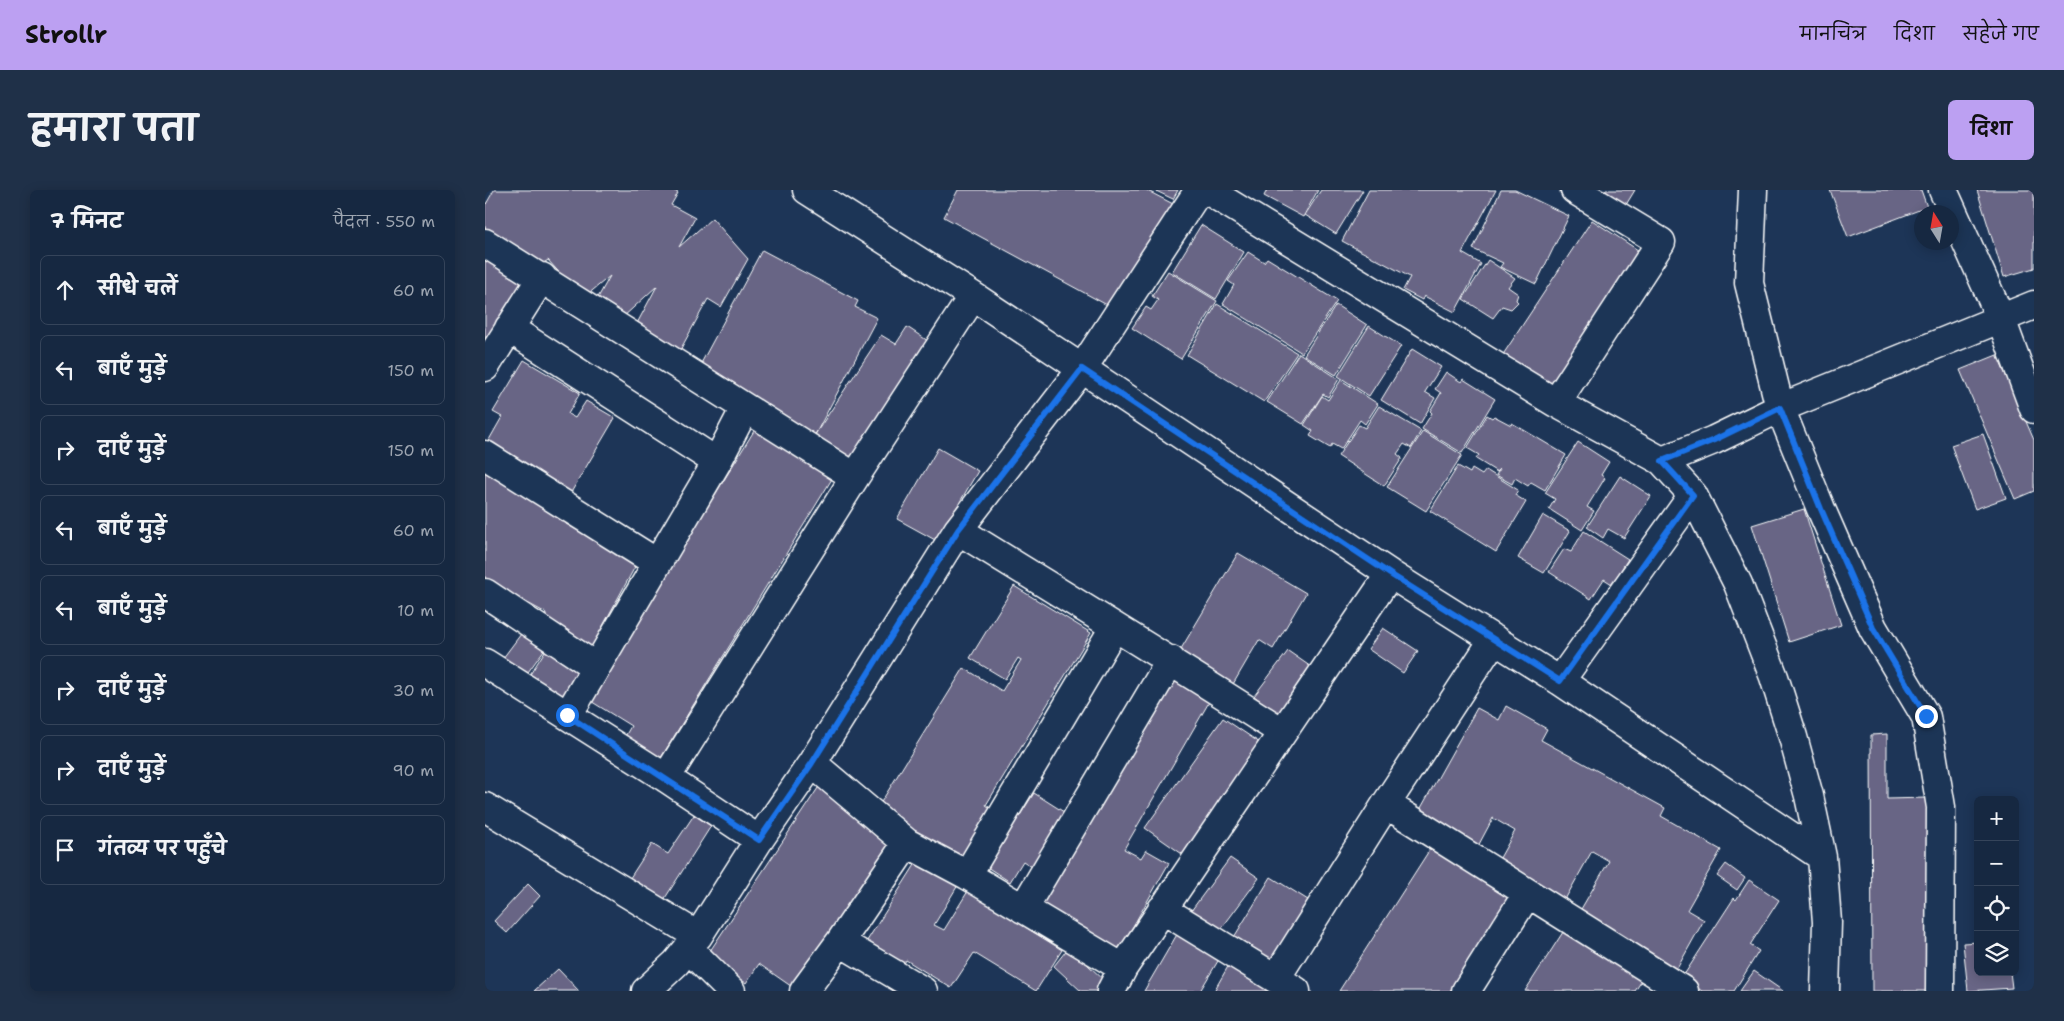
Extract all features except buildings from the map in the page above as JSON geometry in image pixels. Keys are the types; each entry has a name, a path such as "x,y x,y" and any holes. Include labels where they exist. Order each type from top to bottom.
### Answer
{"street":[{"path":"807,190 973,296 1390,574 1560,681 1822,857"},
{"path":"646,991 676,963 693,942 759,840 812,763 958,530 1082,369 1199,190"},
{"path":"1207,190 1556,403 1662,461 1693,495 1738,584 1774,677 1807,787 1822,857 1827,922 1825,991"},
{"path":"1556,403 1661,242 1575,190"},
{"path":"1753,190 1749,283 1774,412 1817,501 1873,628 1926,716 1941,807 1941,991"},
{"path":"1943,190 2001,319 2034,409"},
{"path":"485,243 855,477"},
{"path":"485,368 541,277"},
{"path":"666,778 855,477 973,296"},
{"path":"1662,461 1714,440 1774,412 2034,305"},
{"path":"509,328 717,462"},
{"path":"567,715 717,462 745,408"},
{"path":"485,455 657,563"},
{"path":"1560,681 1693,495"},
{"path":"958,530 1114,628 1171,660 1282,732"},
{"path":"812,763 907,843 967,875 1023,909 1117,979 1390,574"},
{"path":"485,593 596,667"},
{"path":"967,875 1114,628"},
{"path":"1162,910 1286,985 1386,804 1494,639"},
{"path":"1023,909 1171,660"},
{"path":"485,663 666,778 759,840"},
{"path":"1386,804 1527,894 1654,984 1684,991"},
{"path":"485,807 693,942 731,991"},
{"path":"804,991 840,942 907,843"},
{"path":"1466,991 1527,894"},
{"path":"840,942 923,991"}],"route":[{"path":"567,715 759,840 812,763 958,530 1082,369 1216,456 1390,574 1560,681 1693,495 1662,461 1768,416 1780,408 1801,463 1873,628 1926,716"}]}
